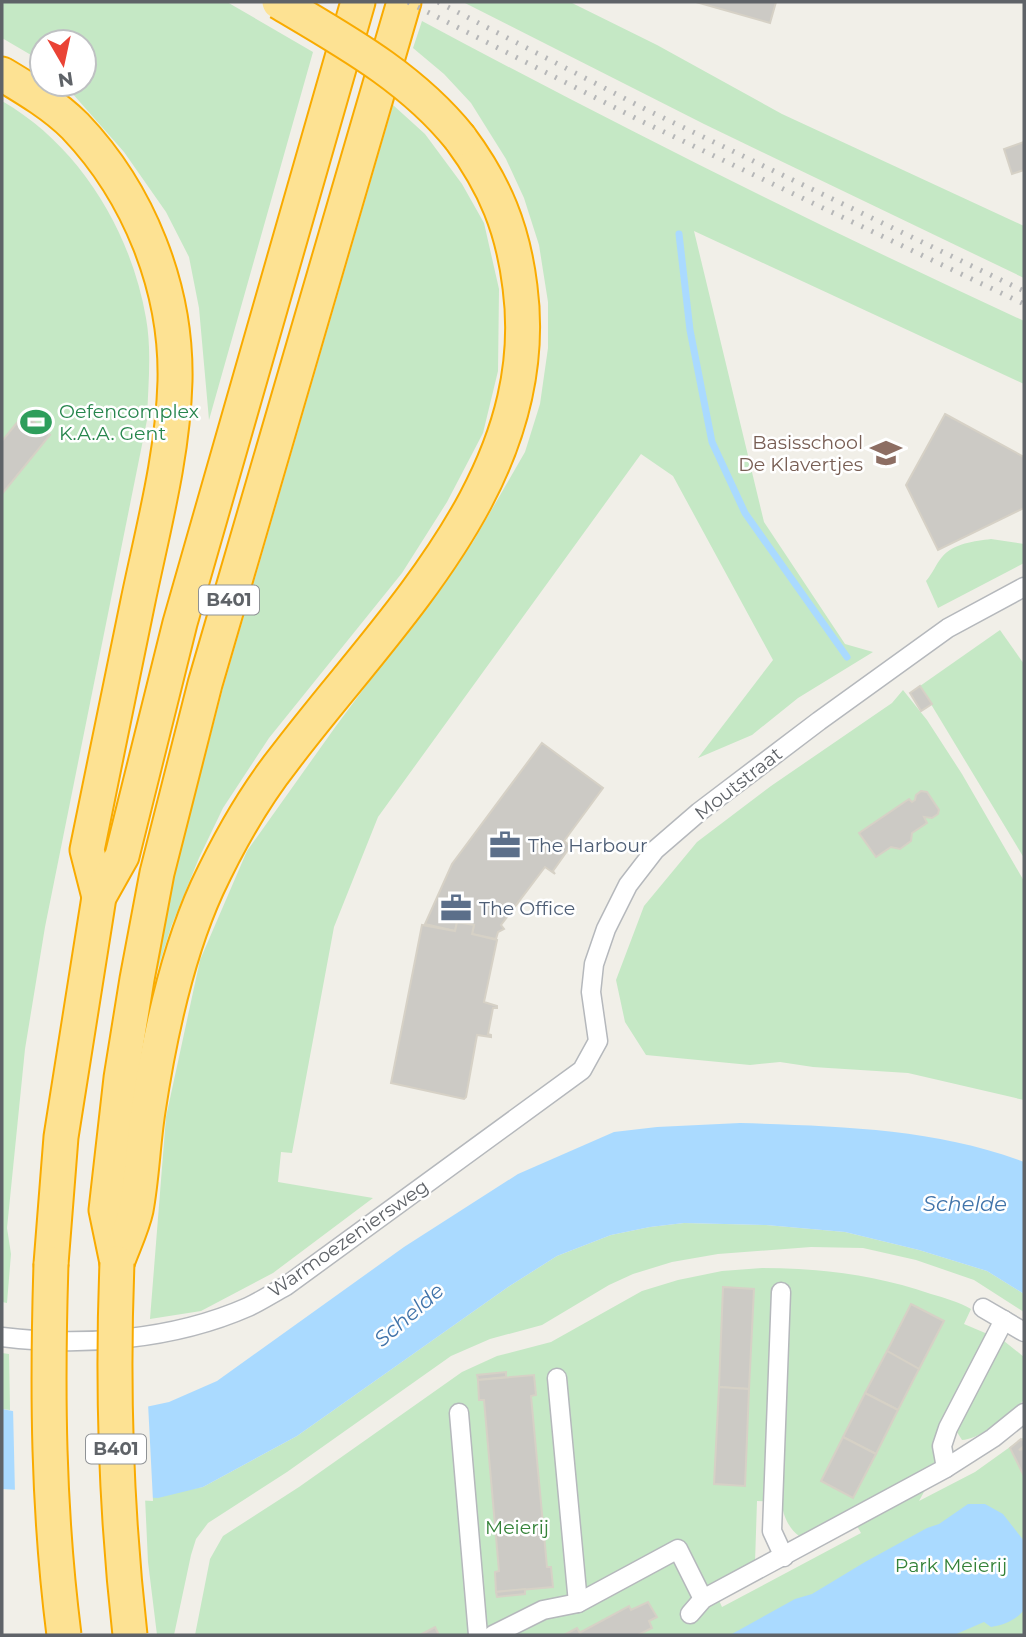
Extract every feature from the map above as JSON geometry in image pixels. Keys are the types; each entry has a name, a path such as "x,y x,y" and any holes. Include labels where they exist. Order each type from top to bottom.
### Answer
{"highway":[{"name":"B401","path":"117,1263 136,1211 148,1108 171,999 186,944 207,889 226,850 282,761 439,563 486,478 504,435 516,391 521,359 523,327 518,269 501,207 482,167 434,110 378,62 279,2"},
{"name":"B401","path":"64,1635 50,1483 48,1383 51,1264 61,1137 99,897 122,856 184,610 358,2"},
{"name":"B401","path":"130,1635 118,1518 115,1420 117,1263 106,1210 121,1078 137,979 157,873 205,684 404,2"},
{"name":"B401","path":"2,74 32,91 74,125 116,176 138,215 156,262 171,323 175,380 170,438 87,850 99,897"}],"street":[{"name":"Moutstraat","path":"582,1070 598,1041 591,992 594,964 606,929 628,886 655,850 699,812 818,721 948,628 1024,587"},
{"name":"Warmoezeniersweg","path":"2,1337 25,1340 102,1340 160,1334 212,1320 249,1306 286,1286 582,1070"},
{"path":"781,1292 772,1531 784,1557"},
{"path":"983,1308 1024,1332"},
{"path":"946,1468 942,1447 948,1427 1004,1321"},
{"path":"556,1378 578,1603"},
{"path":"459,1413 478,1635"},
{"path":"690,1614 703,1599 946,1468 993,1438 1024,1413"},
{"path":"493,1635 544,1610 578,1603 678,1549 703,1599"}],"green space":[{"path":"2,2 227,2 313,52 209,420 199,308 189,257 166,212 124,152 76,98 98,98 98,28 28,28 28,53 2,38"},
{"path":"463,2 570,2 657,45 782,114 1024,226 1024,278 704,124"},
{"path":"422,21 721,176 1024,321 1024,384 694,231 764,522 845,644 873,652 798,698 752,735 698,758 773,660 673,476 641,454 378,817 334,927 292,1153 281,1152 278,1182 373,1198 273,1273 201,1311 150,1319 166,1117 200,960 247,851 473,542 525,452 540,404 548,348 548,302 539,245 524,198 506,159 471,103 444,74 413,48"},
{"path":"2,101 30,119 55,141 97,193 128,254 139,286 148,330 149,356 147,420 45,927 25,1049 7,1228 11,1254 7,1303 2,1302"},
{"path":"393,105 425,134 462,184 484,223 499,289 498,371 483,433 447,502 402,573 269,738 223,808 171,927 157,972 153,970 169,883 174,876 223,688"},
{"path":"991,539 1024,544 1024,563 938,608 926,581 940,560 947,552 959,546"},
{"path":"1000,630 1024,664 1024,858 920,686"},
{"path":"903,690 927,720 962,774 1024,881 1024,1100 908,1073 813,1067 780,1062 750,1065 646,1055 625,1022 616,980 644,906 697,842 771,786 892,703"},
{"path":"684,1223 766,1225 845,1232 919,1250 987,1271 1024,1294 1024,1312 974,1280 916,1260 863,1248 811,1247 718,1254 672,1262 633,1274 609,1285 542,1325 490,1339 451,1356 287,1472 208,1523 196,1539 191,1555 174,1635 157,1635 148,1562 145,1497 203,1487 297,1436 508,1287 557,1256 611,1235"},
{"name":"Meierij","path":"806,1269 869,1277 910,1287 971,1309 964,1324 1004,1341 1024,1357 1024,1400 1004,1418 977,1436 962,1440 957,1432 919,1501 975,1472 1024,1437 1024,1635 195,1635 210,1559 223,1536 299,1487 462,1372 497,1356 551,1342 642,1291 722,1271","holes":["757,1501 782,1502 787,1521 799,1536 848,1510 861,1533 722,1607 712,1585 755,1563"]},
{"path":"2,1353 9,1354 10,1410 2,1409"}],"water":[{"name":"Schelde","path":"740,1123 884,1131 955,1142 1024,1162 1024,1294 987,1271 919,1250 845,1232 766,1225 684,1223 650,1227 611,1235 557,1256 508,1287 297,1436 203,1487 158,1498 2,1489 2,1409 23,1413 141,1408 169,1402 217,1381 404,1247 518,1174 614,1132"},
{"name":"Park Meierij","path":"968,1504 985,1504 1003,1514 1024,1541 1024,1610 1013,1619 991,1627 984,1622 954,1635 730,1635 795,1599 812,1594 865,1562 939,1524"}],"pier":[{"path":"148,1403 153,1501 15,1494 13,1407 75,1410"}],"building":[{"path":"696,2 776,2 770,23"},
{"path":"1024,142 1024,170 1012,174 1004,149"},
{"path":"24,414 50,435 2,494 2,441"},
{"path":"945,414 1024,457 1024,508 938,550 906,485"},
{"path":"920,686 932,704 921,711 910,693"},
{"path":"542,743 603,788 564,841 574,849 570,847 553,871 555,874 545,867 501,925 504,929 498,932 496,939 472,934 474,925 457,922 455,931 425,924 452,864"},
{"path":"921,791 927,792 939,810 938,814 932,818 924,817 927,823 912,833 911,841 900,849 891,847 876,857 859,833 909,799 912,802 915,800"},
{"path":"457,922 474,925 472,934 497,940 484,1002 497,1006 493,1008 488,1034 491,1037 477,1035 464,1099 391,1083 422,925 455,931"},
{"path":"723,1287 754,1289 749,1389 719,1387"},
{"path":"911,1304 944,1321 919,1369 887,1351"},
{"path":"887,1351 919,1369 898,1410 865,1393"},
{"path":"506,1372 506,1377 478,1380 477,1375"},
{"path":"534,1375 536,1395 531,1396 547,1567 551,1567 553,1587 496,1592 495,1572 499,1571 484,1400 479,1400 478,1380"},
{"path":"719,1387 749,1389 745,1486 714,1484"},
{"path":"865,1393 898,1410 876,1454 843,1437"},
{"path":"843,1437 876,1454 853,1498 821,1481"},
{"path":"1021,1439 1024,1446 1019,1450 1023,1449 1024,1452 1024,1476 1010,1448"},
{"path":"525,1589 525,1594 497,1597 496,1592"},
{"path":"648,1602 657,1617 649,1621 652,1628 638,1635 579,1633 629,1606 631,1610"},
{"path":"435,1627 439,1635 420,1635"},
{"path":"577,1628 581,1635 564,1635"}],"waterway":[{"path":"679,234 690,330 712,442 745,513 847,657"}],"railway":[{"path":"408,2 641,121 1024,304"},
{"path":"438,2 645,109 1024,291"}],"place":[{"name":"Oefencomplex K.A.A. Gent","path":"36,422"},
{"name":"Basisschool De Klavertjes","path":"886,453"},
{"name":"The Harbour","path":"505,845"},
{"name":"The Office","path":"456,908"}]}
